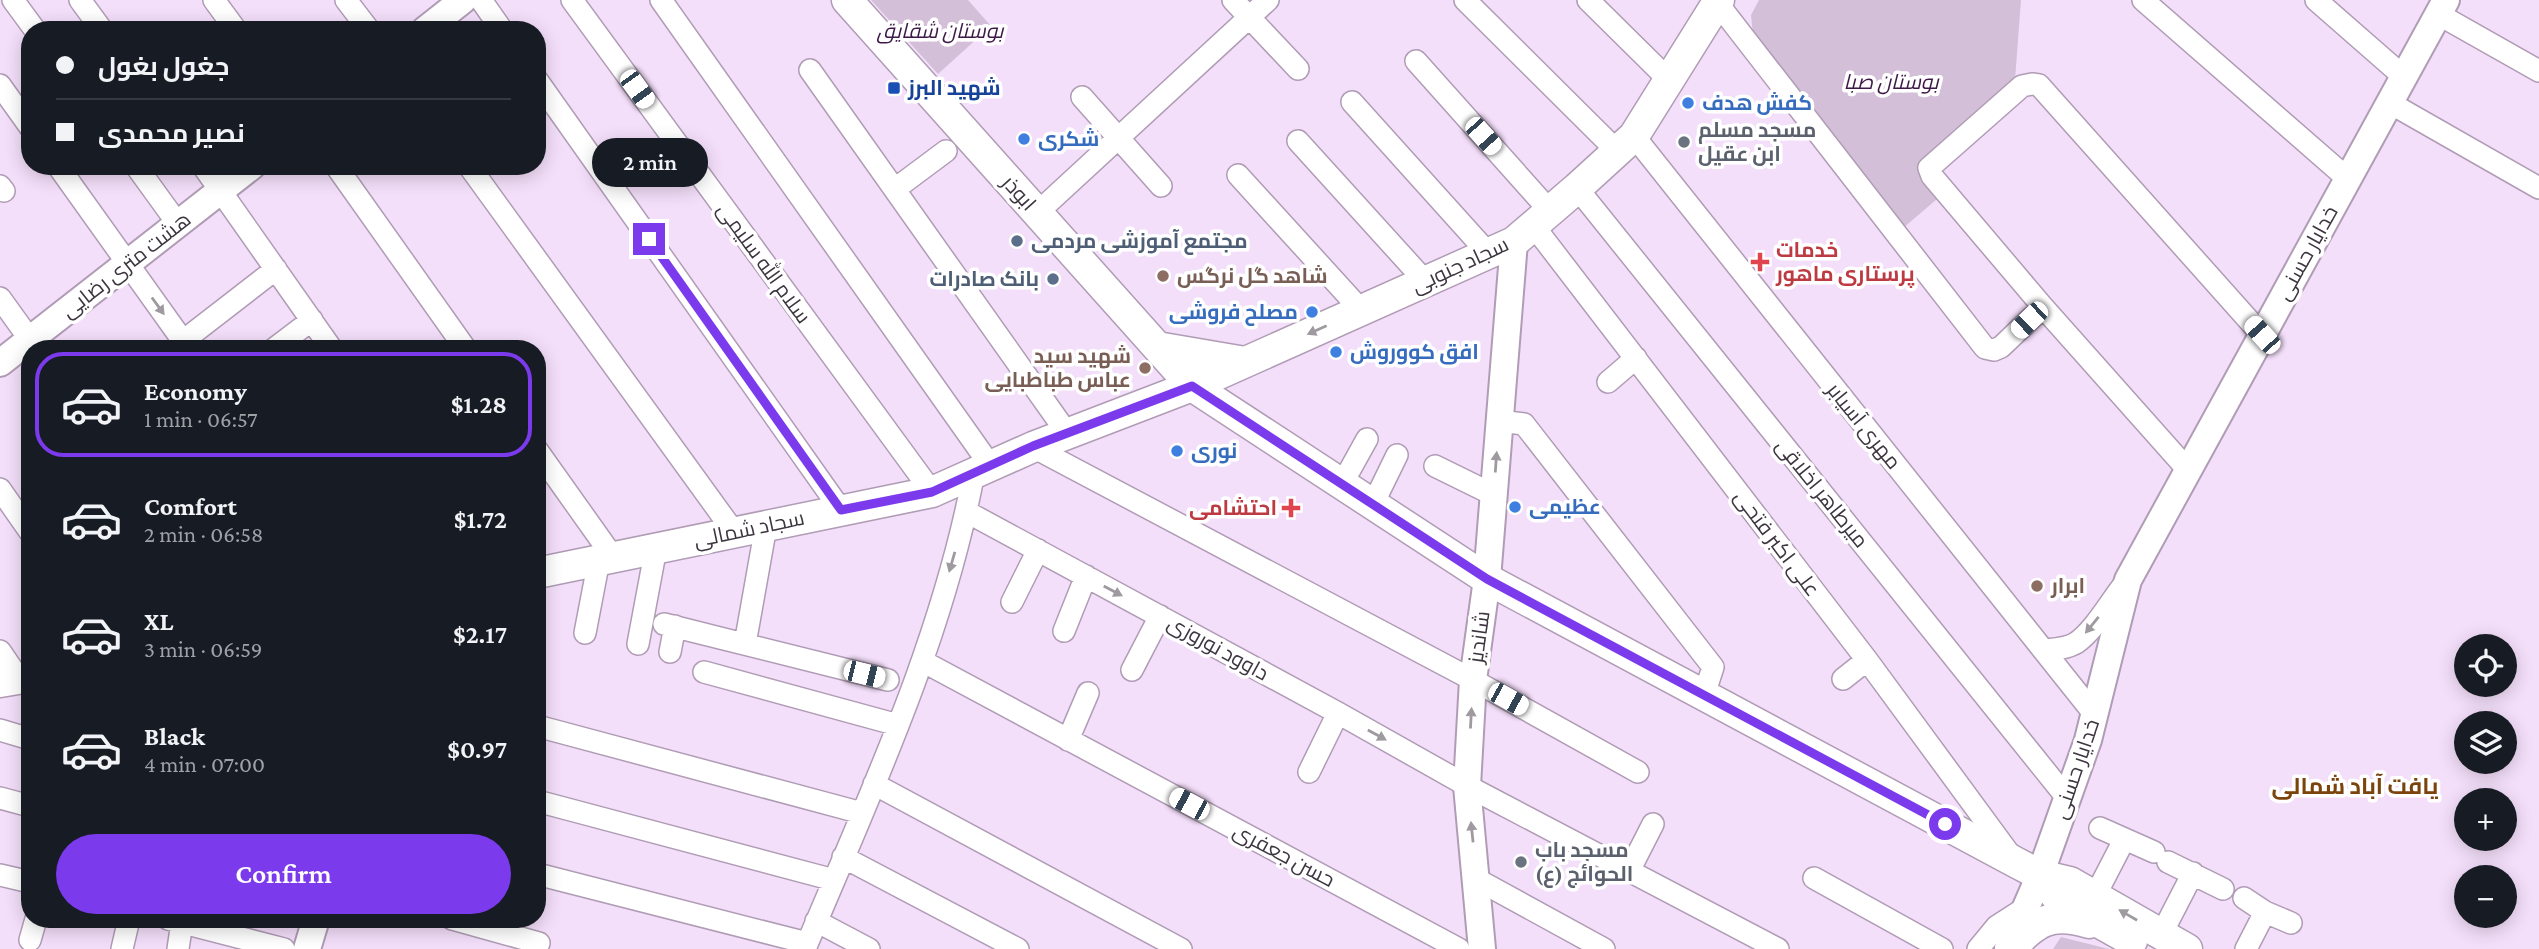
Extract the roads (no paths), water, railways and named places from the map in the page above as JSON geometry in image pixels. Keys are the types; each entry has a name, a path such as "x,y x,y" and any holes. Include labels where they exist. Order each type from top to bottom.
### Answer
{"main road":[{"name":"ابوذر","path":"847,0 1192,386 1487,579 2028,869"},
{"name":"سجاد جنوبی","path":"1192,386 1425,281 1521,233 1577,188 1625,144 1670,81 1717,1"},
{"path":"1157,346 1245,362"},
{"name":"سجاد شمالی","path":"546,571 932,492 1033,446 1192,386"},
{"path":"2028,869 2070,882 2095,896 2152,942"},
{"path":"2028,869 2059,900 2110,929"},
{"path":"2009,949 2037,923 2059,918 2082,920 2152,942 2187,949"}],"street":[{"path":"13,0 28,21"},
{"path":"80,0 95,21"},
{"path":"214,0 229,21"},
{"path":"346,0 362,21"},
{"path":"436,21 463,0"},
{"path":"481,0 496,21"},
{"name":"سلام الله سلیمی","path":"572,0 932,492"},
{"path":"546,876 806,946 924,662 982,468 661,0"},
{"path":"1233,0 1298,69"},
{"path":"1037,213 1268,0"},
{"name":"مهری آسیابر","path":"1465,0 1625,144 2095,715"},
{"path":"1588,0 1670,81"},
{"path":"2143,0 2348,179"},
{"path":"2316,0 2404,77"},
{"path":"1717,1 1985,348 1994,350 2001,347 2043,307"},
{"path":"2442,7 2539,71"},
{"name":"خدایار حسنی","path":"2043,650 2062,649 2076,643 2128,580 2442,7"},
{"path":"1416,61 1521,233"},
{"path":"810,70 1068,433"},
{"path":"0,85 21,114"},
{"path":"2188,470 2043,307 1929,168 2022,86 2039,85 2262,335"},
{"path":"546,93 841,510"},
{"path":"1082,97 1161,186"},
{"path":"1352,102 1521,233"},
{"path":"2390,103 2539,188"},
{"path":"1298,141 1425,281"},
{"path":"895,189 946,151"},
{"path":"64,175 182,340"},
{"path":"143,175 178,224"},
{"path":"210,175 326,340"},
{"name":"هشت متری رضایی","path":"38,340 127,264 240,175"},
{"path":"342,175 459,340"},
{"path":"476,175 734,532"},
{"path":"1238,176 1361,310"},
{"name":"میرطاهر اخلاقی","path":"1577,188 2067,798"},
{"name":"علی اکبر فتحی","path":"1521,233 1636,358 2028,869"},
{"name":"شاندیز","path":"1482,949 1478,880 1467,786 1473,680 1487,579 1499,421 1521,233"},
{"path":"192,340 276,269"},
{"path":"0,298 30,340"},
{"path":"286,340 312,320"},
{"name":"هشت متری رضایی","path":"0,363 21,351"},
{"path":"1608,382 1636,358"},
{"path":"1499,421 1524,424 1713,667 1704,695"},
{"path":"1342,484 1367,439"},
{"path":"1033,446 1473,680 1638,772"},
{"path":"1373,504 1397,455"},
{"path":"546,464 606,558 585,633"},
{"path":"1434,466 1494,495"},
{"path":"0,489 21,519"},
{"name":"داوود نوروزی","path":"967,512 1467,786 1777,949"},
{"path":"745,644 766,526"},
{"path":"638,644 656,548"},
{"path":"1012,603 1038,550"},
{"path":"1064,631 1086,576"},
{"name":"خدایار حسنی","path":"2009,949 2025,908 2028,869 2067,798 2095,715 2128,580"},
{"path":"1132,670 1160,616"},
{"path":"670,652 670,625 888,680"},
{"path":"0,651 16,679"},
{"path":"1843,679 1867,660"},
{"name":"حسن جعفری","path":"924,662 1459,949"},
{"path":"704,672 898,725"},
{"path":"1068,740 1088,693"},
{"path":"1309,772 1338,713"},
{"path":"546,728 862,813"},
{"path":"0,730 21,736"},
{"path":"874,784 1181,949"},
{"path":"0,798 21,804"},
{"path":"546,803 834,880"},
{"path":"1629,872 1653,824"},
{"path":"2100,828 2222,890"},
{"path":"2095,896 2124,840"},
{"path":"843,857 1018,949"},
{"path":"2152,942 2193,873"},
{"path":"0,874 21,880"},
{"path":"1814,878 1942,949"},
{"path":"1478,880 1604,949"},
{"path":"2244,898 2265,912 2291,923"},
{"path":"1978,949 1997,926 2025,908"},
{"path":"2246,949 2265,912"},
{"path":"816,921 869,949"},
{"path":"30,940 33,928"},
{"path":"122,949 128,928"},
{"path":"176,928 178,949"},
{"path":"186,928 204,939 284,949"},
{"path":"307,949 313,928"},
{"path":"485,928 539,943"}],"place":[{"name":"شهید البرز","path":"894,88"},
{"name":"کفش هدف","path":"1688,103"},
{"name":"شکری","path":"1024,139"},
{"name":"مسجد مسلم ابن عقیل","path":"1684,142"},
{"name":"مجتمع آموزشی مردمی","path":"1017,241"},
{"name":"خدمات پرستاری ماهور","path":"1760,262"},
{"name":"شاهد گل نرگس","path":"1163,276"},
{"name":"بانک صادرات","path":"1053,279"},
{"name":"مصلح فروشی","path":"1312,312"},
{"name":"افق کووروش","path":"1336,352"},
{"name":"شهید سید عباس طباطبایی","path":"1145,368"},
{"name":"نوری","path":"1177,451"},
{"name":"عظیمی","path":"1515,507"},
{"name":"احتشامی","path":"1291,508"},
{"name":"ابرار","path":"2037,586"},
{"name":"مسجد باب الحوائج (ع)","path":"1521,862"}],"district":[{"name":"یافت آباد شمالی","path":"2355,786"}],"park label":[{"name":"بوستان شقایق","path":"940,31"},
{"name":"بوستان صبا","path":"1891,82"}]}
